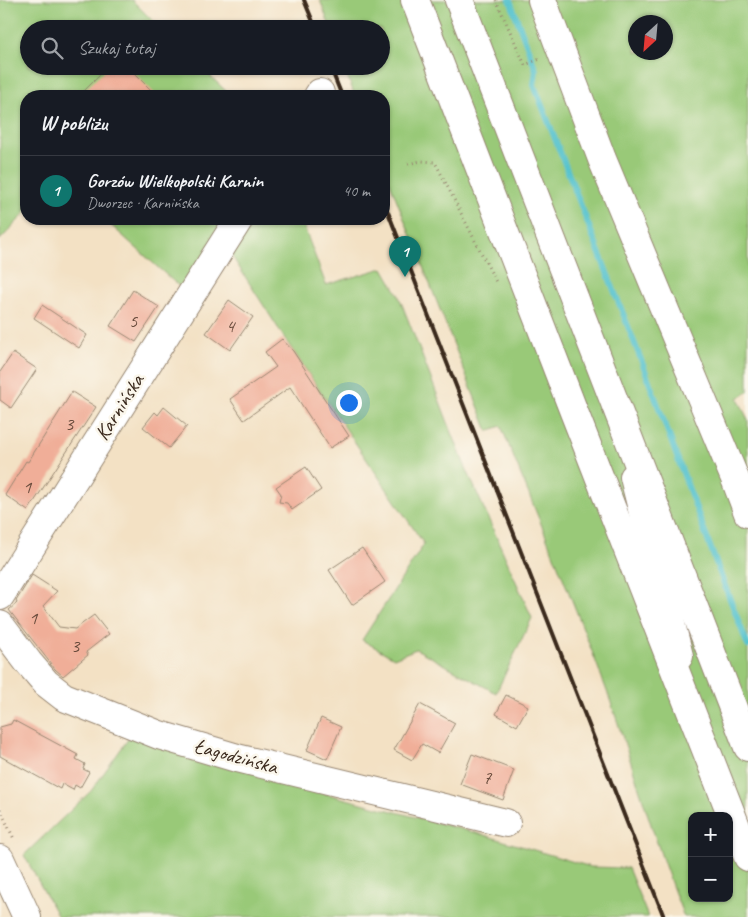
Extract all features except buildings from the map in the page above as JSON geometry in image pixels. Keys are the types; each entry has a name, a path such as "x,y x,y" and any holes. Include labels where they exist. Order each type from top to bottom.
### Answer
{"main road":[{"path":"415,0 748,857"},
{"path":"459,0 748,747"},
{"path":"542,0 602,159 748,513"},
{"name":"Karnińska","path":"0,596 235,225"},
{"path":"613,395 696,722"},
{"path":"574,412 733,707"},
{"name":"Łagodzińska","path":"0,625 46,683 64,697 159,735 237,758 506,823"},
{"path":"0,859 27,917"}],"path":[{"path":"496,0 525,65 536,60"},
{"path":"408,164 421,161 435,162 500,290"}],"green space":[{"path":"0,0 132,0 152,20 20,20 20,75 209,75 225,90 20,90 20,218 0,240"},
{"path":"320,0 748,0 748,392 738,398 748,420 748,917 684,917 608,694 569,593 501,426 488,431 390,183 390,90 353,90 347,75 390,75 390,20 328,20"},
{"path":"111,225 303,225 326,285 383,268 398,294 463,461 532,618 496,693 416,649 394,658 362,640 424,544 289,345 228,250 192,298"},
{"path":"131,735 308,789 484,835 591,867 628,868 648,917 58,917 24,855 91,791"}],"waterway":[{"path":"510,0 536,70 534,85 645,370 748,646"}],"railway":[{"path":"304,0 312,20"},
{"path":"334,75 340,90"},
{"path":"390,217 664,917"}],"place":[{"name":"Gorzów Wielkopolski Karnin","path":"405,277"}]}
